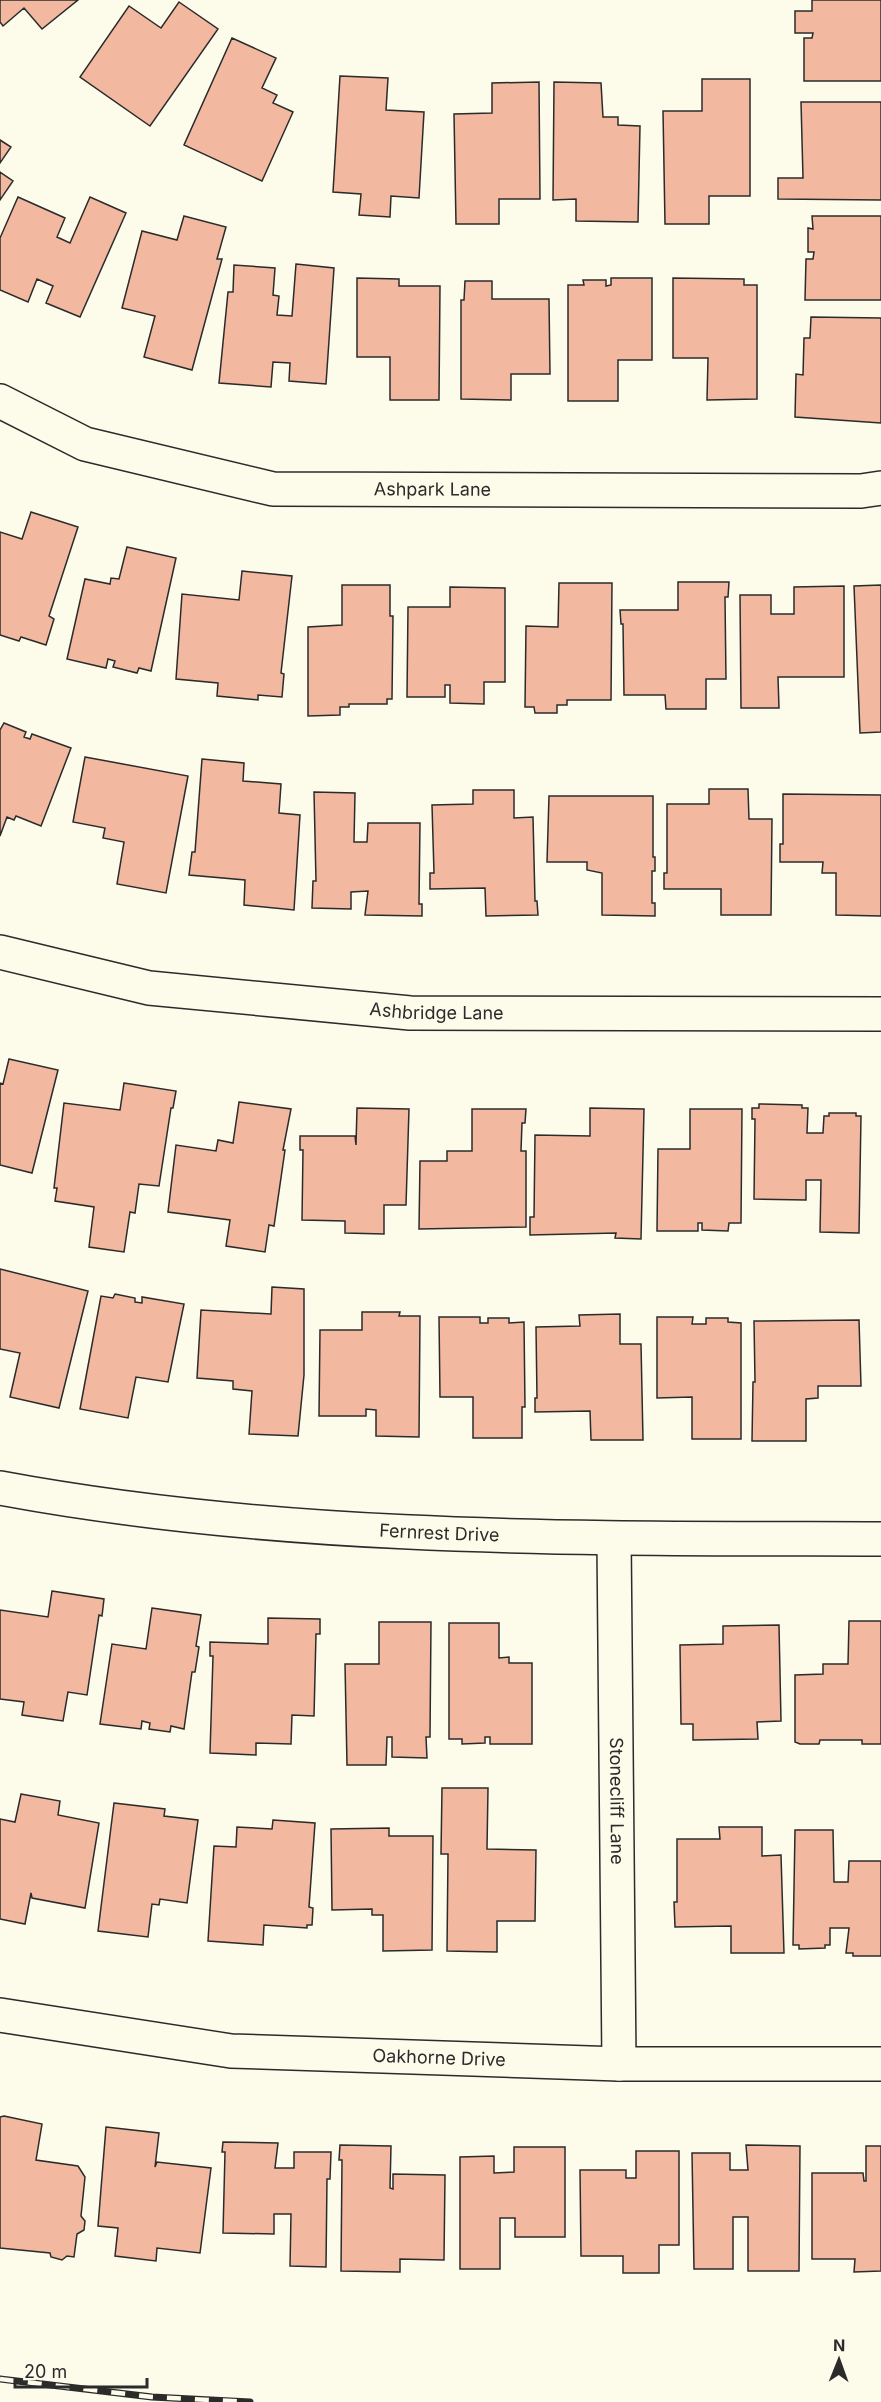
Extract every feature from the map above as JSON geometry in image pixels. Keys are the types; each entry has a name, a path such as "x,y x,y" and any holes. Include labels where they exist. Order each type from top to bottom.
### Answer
{"street":[{"name":"Ashpark Lane","path":"0,401 85,444 273,489 861,491 881,488"},
{"name":"Ashbridge Lane","path":"0,952 149,988 410,1013 881,1014"},
{"name":"Fernrest Drive","path":"0,1488 67,1500 273,1525 614,1539 881,1539"},
{"name":"Stonecliff Lane","path":"614,1539 619,2064"},
{"name":"Oakhorne Drive","path":"0,2014 231,2050 619,2064 881,2064"}],"building":[{"path":"0,0 78,0 42,29 24,8 3,26 0,22"},
{"path":"812,0 881,0 881,81 804,81 804,38 812,38 813,33 795,33 795,11 812,11"},
{"path":"179,2 218,29 150,126 80,77 129,6 161,28"},
{"path":"232,38 276,58 262,88 277,95 273,103 293,112 262,181 184,145"},
{"path":"340,76 388,78 386,110 424,112 419,198 391,196 390,217 359,215 361,194 333,192"},
{"path":"702,79 750,79 750,196 709,196 709,224 665,224 663,111 702,111"},
{"path":"539,82 540,199 499,199 499,224 456,224 454,114 492,113 492,83"},
{"path":"554,82 601,83 603,117 618,117 618,125 640,126 638,222 576,221 576,199 553,200"},
{"path":"801,102 881,102 881,200 778,199 778,178 803,178"},
{"path":"0,140 11,147 0,163"},
{"path":"0,172 13,181 0,200"},
{"path":"18,197 65,218 57,237 70,243 90,197 126,213 80,317 46,303 53,286 37,279 28,302 0,290 0,238"},
{"path":"184,216 226,227 217,259 222,259 192,370 144,357 155,316 122,308 142,231 177,240"},
{"path":"812,216 881,216 881,300 805,300 806,259 813,259 814,252 808,252 808,228 813,229"},
{"path":"296,264 334,268 326,384 289,381 290,363 273,362 271,387 219,383 228,292 233,292 234,265 275,268 273,295 279,296 277,315 292,316"},
{"path":"357,278 399,279 399,286 440,286 439,400 390,400 390,357 357,357"},
{"path":"611,278 652,278 652,360 618,360 618,401 568,401 568,285 584,285 583,280 606,280 606,286 611,285"},
{"path":"673,278 744,279 744,285 757,285 757,399 707,400 708,358 673,358"},
{"path":"465,281 492,281 492,299 549,299 550,374 511,374 511,400 461,399 461,300 464,300"},
{"path":"811,317 881,318 881,423 795,417 796,374 803,375 804,338 810,338"},
{"path":"31,512 78,527 49,616 54,619 46,645 21,637 19,641 0,635 0,532 22,539"},
{"path":"127,547 176,558 151,671 139,668 137,673 113,667 115,661 108,659 106,668 67,659 85,579 110,584 111,578 119,579"},
{"path":"242,571 292,576 281,673 284,674 282,697 258,695 258,700 217,696 218,683 176,679 182,594 239,600"},
{"path":"678,582 729,582 728,597 725,597 726,679 706,679 706,709 666,709 665,695 624,695 623,624 621,624 620,610 678,610"},
{"path":"559,583 612,583 611,700 567,700 567,705 557,705 557,713 535,713 534,707 525,707 526,626 558,627"},
{"path":"342,585 390,585 390,616 393,616 392,699 387,699 387,704 349,704 349,707 340,707 340,715 308,716 308,627 342,625"},
{"path":"881,585 881,732 860,733 854,586"},
{"path":"844,586 844,677 778,677 779,708 741,708 740,595 771,595 771,614 794,614 794,587"},
{"path":"450,587 505,588 505,682 484,682 484,704 450,703 450,685 445,685 445,697 407,697 408,607 450,607"},
{"path":"4,723 26,732 24,737 30,739 32,734 71,748 41,826 16,816 14,820 7,817 0,836 0,730"},
{"path":"85,757 188,776 166,893 117,884 124,842 103,838 105,828 73,822"},
{"path":"202,759 244,763 243,781 281,784 279,813 300,815 294,910 244,905 245,880 189,875 192,852 195,852"},
{"path":"709,789 748,789 749,819 772,819 771,915 721,915 721,889 664,889 664,873 667,873 667,804 709,804"},
{"path":"473,790 514,790 514,818 533,817 535,901 537,901 538,915 486,916 485,888 430,889 430,873 434,873 432,805 473,804"},
{"path":"314,792 355,793 354,842 367,842 368,823 420,823 419,904 422,904 422,916 365,915 368,891 351,892 351,909 312,908 313,881 316,881"},
{"path":"783,794 881,795 881,916 836,915 836,873 822,873 823,862 780,862 780,844 783,844"},
{"path":"549,796 653,796 655,871 652,871 652,903 655,903 655,916 602,915 602,873 587,870 587,862 547,862"},
{"path":"9,1059 58,1070 32,1173 0,1165 0,1083 3,1084"},
{"path":"124,1083 176,1091 173,1108 171,1108 159,1186 139,1184 135,1213 130,1212 124,1252 89,1247 94,1207 55,1201 57,1188 54,1188 64,1103 120,1110"},
{"path":"239,1102 291,1109 283,1150 285,1150 274,1226 269,1225 265,1252 226,1246 230,1220 168,1212 176,1145 216,1151 218,1140 233,1143"},
{"path":"759,1104 802,1105 802,1108 808,1108 807,1133 823,1133 824,1116 829,1116 829,1113 856,1113 856,1116 861,1116 859,1233 820,1232 821,1180 806,1180 806,1200 754,1199 755,1119 752,1119 752,1108 759,1108"},
{"path":"357,1108 409,1109 406,1205 384,1205 384,1234 345,1233 345,1221 302,1220 303,1150 300,1150 300,1136 355,1136 356,1145"},
{"path":"590,1108 644,1109 641,1239 615,1238 616,1233 530,1235 530,1217 534,1217 535,1135 590,1136"},
{"path":"472,1109 526,1109 525,1123 522,1123 521,1151 526,1151 526,1227 419,1229 420,1161 447,1161 447,1151 472,1151"},
{"path":"690,1109 742,1109 741,1223 729,1223 728,1231 702,1230 702,1223 698,1223 698,1231 657,1231 658,1149 690,1149"},
{"path":"0,1269 88,1291 59,1408 10,1397 20,1353 0,1349"},
{"path":"272,1287 304,1289 304,1375 298,1436 249,1434 252,1391 233,1389 233,1381 197,1378 201,1310 271,1314"},
{"path":"115,1294 135,1298 135,1302 142,1303 142,1297 184,1304 168,1382 136,1377 128,1418 80,1409 101,1296 113,1298"},
{"path":"362,1312 400,1312 399,1316 420,1316 419,1437 376,1436 376,1410 366,1409 366,1416 319,1416 320,1330 362,1330"},
{"path":"620,1314 620,1344 641,1344 643,1440 591,1440 590,1411 535,1412 535,1398 537,1398 536,1327 580,1326 579,1315"},
{"path":"439,1317 480,1317 480,1323 488,1323 488,1318 509,1318 509,1323 524,1322 525,1407 522,1407 522,1438 473,1438 473,1397 440,1397"},
{"path":"657,1317 693,1317 692,1324 706,1324 706,1318 728,1318 728,1322 741,1323 741,1439 692,1439 692,1397 657,1398"},
{"path":"859,1320 861,1386 818,1386 818,1398 806,1399 806,1441 752,1441 753,1382 755,1382 754,1321"},
{"path":"52,1591 104,1599 102,1616 99,1615 87,1695 68,1692 63,1721 22,1715 24,1702 0,1699 0,1610 48,1617"},
{"path":"152,1608 201,1615 196,1646 199,1647 195,1672 192,1672 184,1729 171,1726 170,1732 149,1729 150,1723 142,1721 141,1729 100,1724 112,1644 146,1649"},
{"path":"268,1618 320,1619 320,1634 316,1634 314,1716 292,1715 291,1744 256,1743 256,1755 210,1753 213,1656 210,1656 210,1642 268,1644"},
{"path":"849,1621 881,1621 881,1744 862,1744 862,1740 820,1740 819,1744 795,1742 795,1675 823,1674 823,1664 848,1664"},
{"path":"379,1622 431,1622 430,1737 426,1737 427,1758 392,1757 392,1737 387,1737 386,1765 347,1765 345,1664 379,1664"},
{"path":"449,1623 499,1623 499,1658 509,1657 509,1663 532,1663 532,1744 490,1744 490,1737 485,1737 485,1743 462,1744 462,1739 449,1739"},
{"path":"779,1625 781,1721 757,1722 758,1739 693,1740 693,1724 681,1724 680,1645 723,1644 723,1626"},
{"path":"442,1788 488,1788 487,1849 536,1850 535,1921 497,1921 497,1952 447,1951 448,1854 441,1854"},
{"path":"21,1794 60,1801 58,1815 99,1823 85,1908 32,1898 31,1893 25,1924 0,1919 0,1819 15,1822"},
{"path":"114,1803 165,1809 164,1816 198,1820 187,1903 160,1899 159,1905 152,1904 148,1937 98,1931"},
{"path":"273,1820 315,1823 309,1907 313,1908 312,1925 307,1925 307,1928 264,1925 263,1945 208,1941 214,1846 236,1847 237,1827 272,1829"},
{"path":"719,1827 762,1827 762,1856 781,1855 784,1953 731,1953 731,1926 675,1927 677,1839 720,1839"},
{"path":"389,1828 389,1836 433,1836 432,1950 383,1951 383,1915 372,1915 372,1909 332,1910 331,1829"},
{"path":"795,1830 833,1830 834,1882 848,1882 849,1861 881,1861 881,1956 853,1956 853,1953 846,1953 849,1928 830,1928 830,1945 825,1945 825,1948 799,1949 799,1945 793,1945"},
{"path":"0,2117 42,2124 36,2160 78,2166 85,2177 81,2216 85,2221 84,2230 77,2234 74,2257 67,2256 62,2260 51,2257 50,2253 0,2248"},
{"path":"106,2127 159,2133 155,2167 157,2162 211,2168 200,2253 157,2248 156,2261 115,2256 118,2228 98,2226"},
{"path":"223,2142 278,2143 275,2168 294,2168 294,2152 331,2152 330,2179 327,2179 326,2267 290,2266 291,2214 274,2214 274,2234 223,2233 225,2152 222,2152"},
{"path":"340,2145 391,2146 390,2188 393,2189 393,2174 445,2175 444,2260 400,2259 400,2272 341,2271 342,2160 339,2160"},
{"path":"746,2145 800,2146 799,2271 748,2271 748,2217 733,2217 733,2269 694,2269 692,2153 730,2153 730,2170 748,2170"},
{"path":"866,2146 881,2146 881,2271 854,2272 855,2259 812,2259 812,2173 863,2173 864,2181 866,2181"},
{"path":"514,2147 565,2147 565,2237 515,2237 515,2218 500,2218 500,2269 460,2269 460,2157 494,2156 494,2173 514,2172"},
{"path":"636,2151 679,2151 679,2245 659,2245 659,2273 623,2273 623,2256 581,2256 580,2170 626,2170 626,2178 636,2178"}],"railway":[{"path":"0,2379 152,2397 250,2402"}]}
